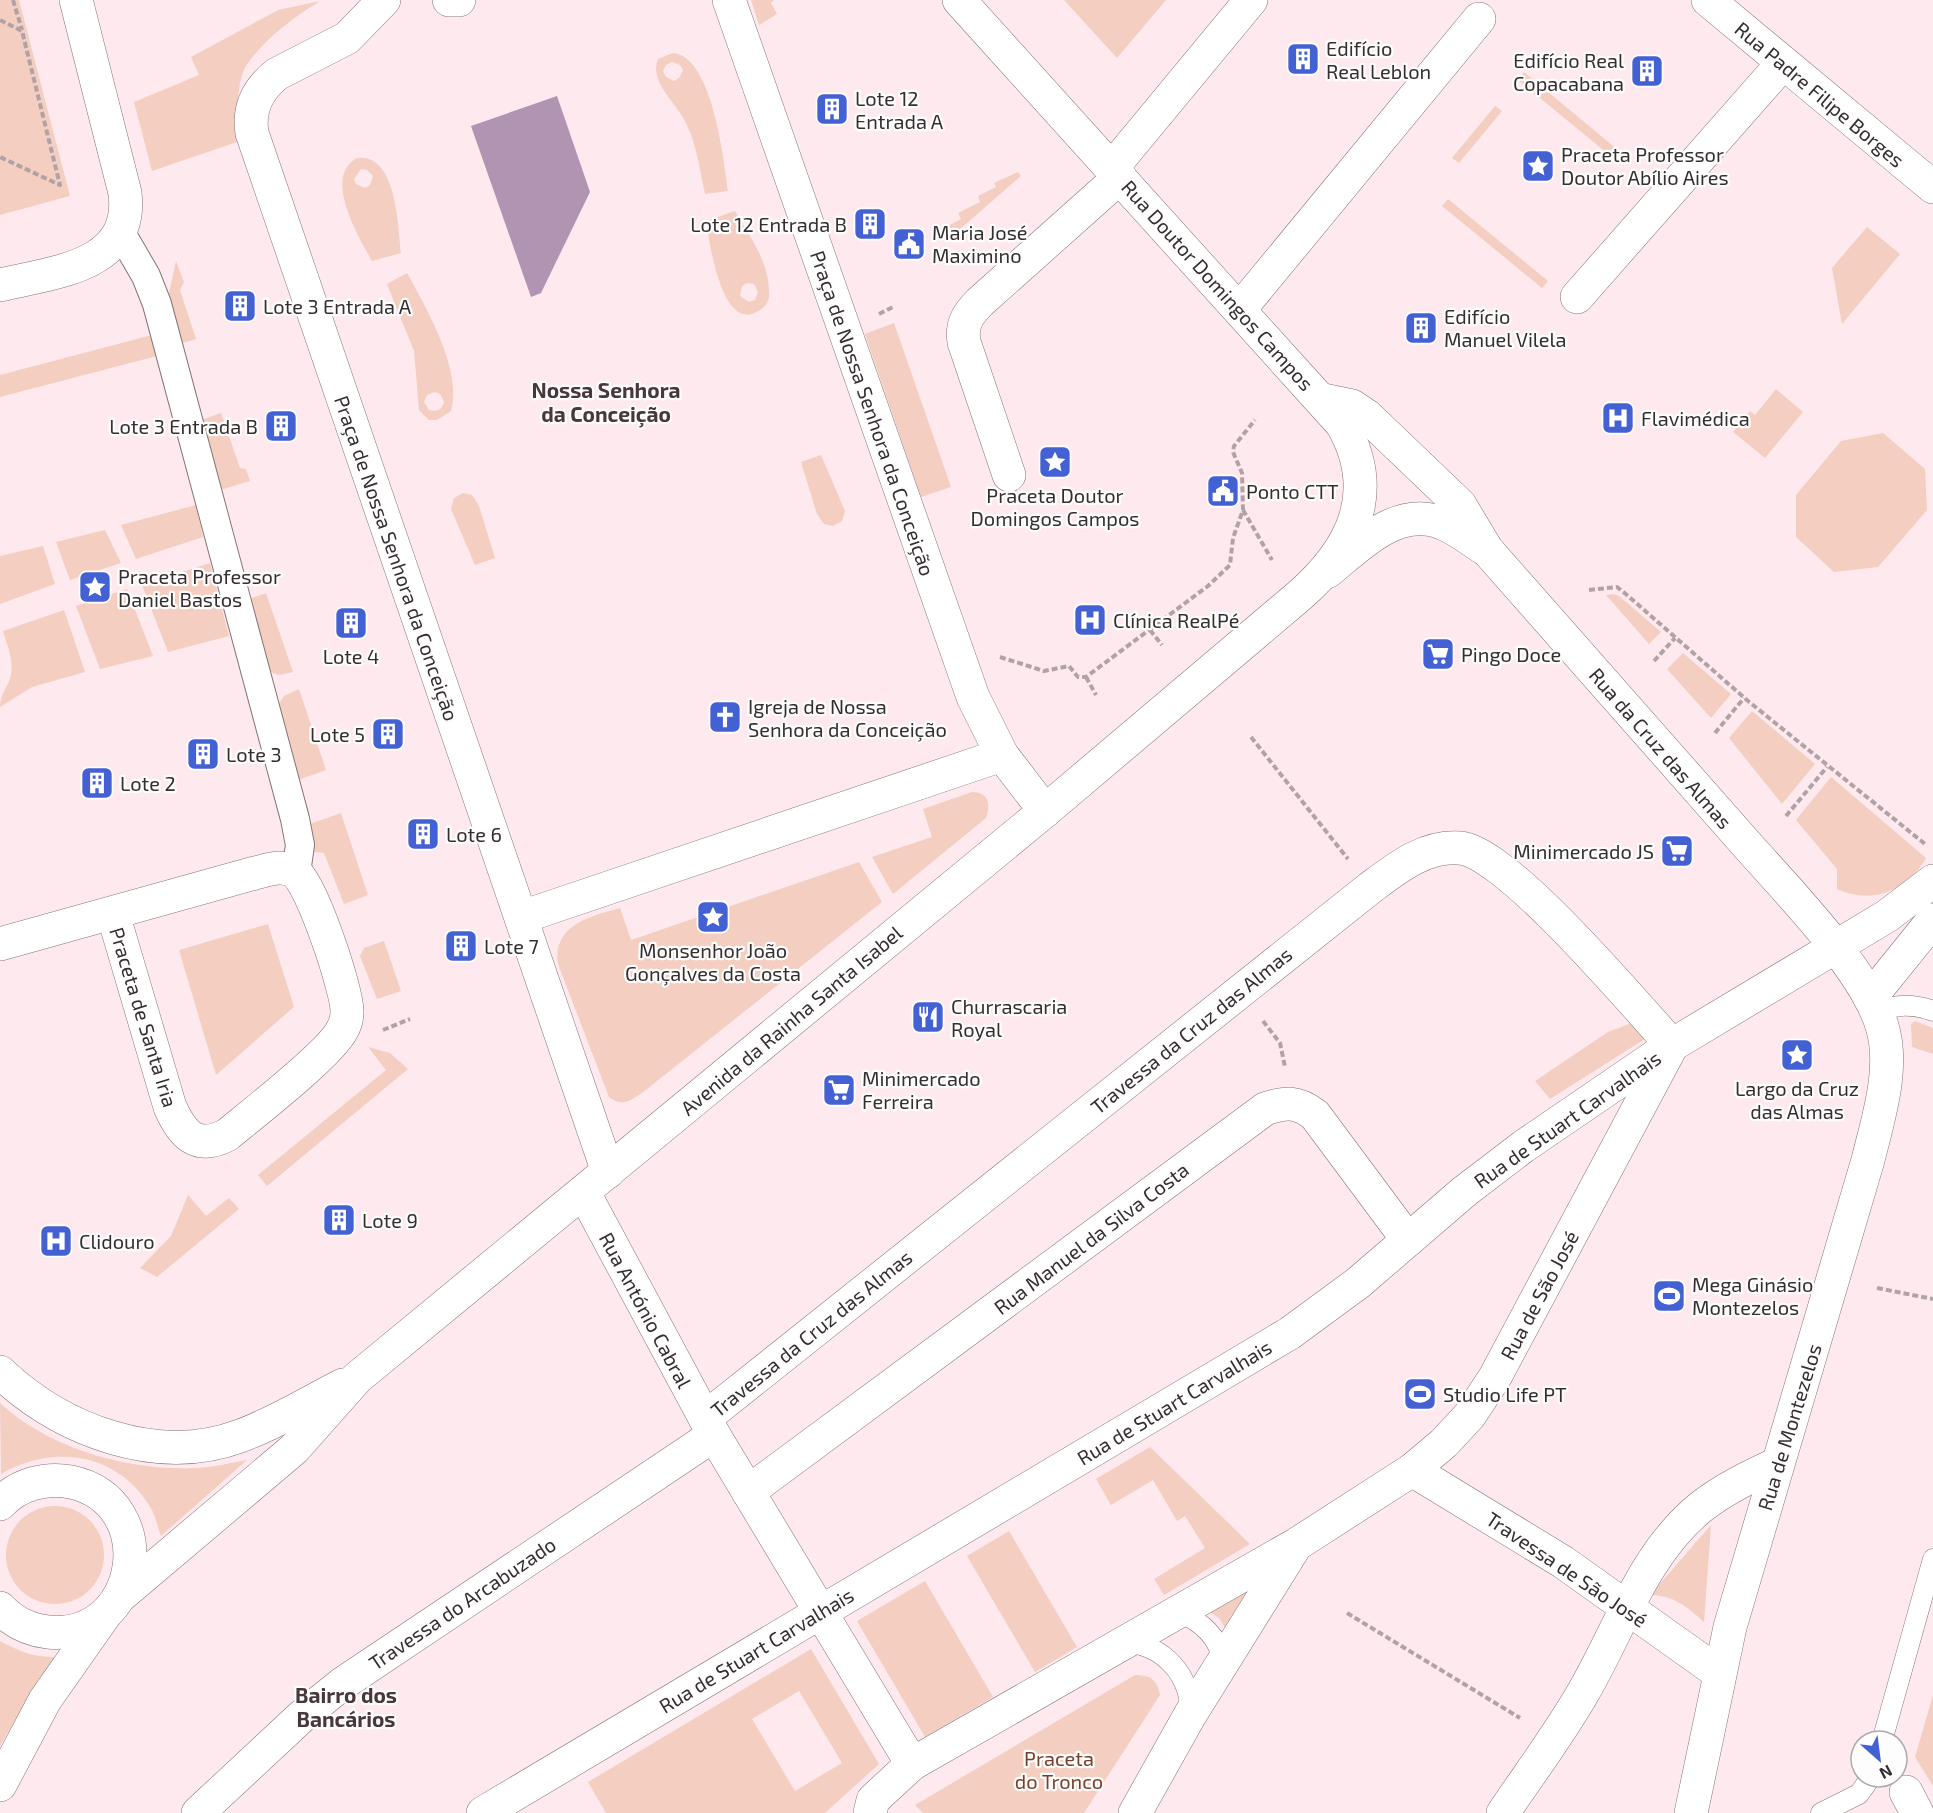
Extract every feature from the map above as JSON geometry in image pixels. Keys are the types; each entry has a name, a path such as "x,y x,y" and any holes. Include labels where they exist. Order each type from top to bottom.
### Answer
{"street":[{"path":"0,285 94,258 113,244 121,233 126,207 124,193 76,0"},
{"name":"Praça de Nossa Senhora da Conceição","path":"384,0 347,38 277,74 267,82 253,107 251,125 258,152 609,1172"},
{"path":"449,0 459,0"},
{"name":"Praça de Nossa Senhora da Conceição","path":"729,0 973,697 1002,755 1045,811"},
{"name":"Rua Doutor Domingos Campos","path":"959,0 1323,400 1352,406 1367,416 1460,505 1486,550"},
{"path":"1009,475 964,342 962,330 965,320 980,302 1116,172 1251,0"},
{"name":"Rua Padre Filipe Borges","path":"1708,0 1933,187"},
{"path":"1240,309 1479,19"},
{"path":"1577,297 1783,63"},
{"path":"121,233 146,276 160,315 295,819 300,844 296,873"},
{"name":"Avenida da Rainha Santa Isabel","path":"0,1785 45,1700 113,1605 294,1449 357,1378 1045,811 1319,578 1333,563 1349,536 1358,500 1360,476 1356,453 1350,439 1323,400"},
{"path":"1319,578 1368,539 1401,521 1432,520 1449,526 1486,550"},
{"name":"Rua da Cruz das Almas","path":"1486,550 1784,886 1834,948"},
{"path":"522,917 1002,755"},
{"name":"Travessa da Cruz das Almas","path":"709,1426 1370,888 1424,853 1444,848 1462,848 1498,865 1530,893 1672,1045"},
{"name":"Praceta de Santa Iria","path":"0,944 280,868 296,873 308,886 312,896 344,992 347,1012 343,1028 320,1055 227,1135 213,1142 195,1140 187,1134 175,1117 113,914"},
{"name":"Rua de Stuart Carvalhais","path":"483,1813 1290,1333 1358,1283 1485,1175 1672,1045 1834,948 1913,898 1933,881"},
{"path":"1873,1005 1933,920"},
{"name":"Rua de Montezelos","path":"1691,1813 1719,1673 1777,1464 1854,1213 1873,1141 1886,1062 1884,1034 1873,1005 1834,948"},
{"name":"Rua de São José","path":"1297,1544 1412,1470 1444,1443 1470,1415 1494,1377 1672,1045"},
{"name":"Rua Manuel da Silva Costa","path":"748,1492 1266,1109 1292,1102 1315,1114 1408,1240"},
{"name":"Rua António Cabral","path":"584,1192 709,1426 819,1613"},
{"path":"0,1372 39,1404 86,1429 141,1443 168,1446 194,1446 240,1436 357,1378"},
{"name":"Travessa do Arcabuzado","path":"198,1813 301,1717 342,1684 709,1426"},
{"path":"1503,1813 1584,1692 1639,1582 1680,1528 1701,1507 1748,1478 1777,1464"},
{"name":"Travessa de São José","path":"1412,1470 1563,1562 1719,1673"},
{"path":"0,1504 22,1487 41,1481 61,1480 80,1484 98,1493 113,1506 124,1522 130,1541 131,1561 128,1580 113,1605 92,1623 75,1630 57,1632 22,1625 0,1608"},
{"path":"870,1813 873,1800 912,1764 1297,1544"},
{"path":"1135,1813 1190,1715 1297,1544"},
{"path":"819,1613 912,1764"}],"lane":[{"path":"1873,1005 1915,1004 1933,1011"},
{"path":"1885,1729 1933,1559"},
{"path":"1178,1611 1210,1633 1220,1646 1223,1662"},
{"path":"1125,1642 1150,1647 1171,1662 1186,1686 1190,1715"},
{"path":"1821,1813 1858,1794 1862,1789"}],"path":[{"path":"0,157 60,185 14,0"},
{"path":"0,20 22,31"},
{"path":"995,655 1024,667 1044,671 1069,666 1078,676 1086,677 1208,586 1230,565 1233,538 1243,510 1242,473 1233,452 1234,446 1255,420"},
{"path":"1243,510 1272,560"},
{"path":"1589,590 1617,587 1744,698 1933,850"},
{"path":"1150,630 1162,645"},
{"path":"1654,661 1675,638"},
{"path":"1086,677 1096,695"},
{"path":"1715,733 1744,698"},
{"path":"1251,737 1344,854"},
{"path":"1786,816 1827,767"},
{"path":"380,1035 384,1029 410,1019"},
{"path":"1877,1288 1933,1299"},
{"path":"1347,1613 1520,1718"}],"green space":[{"path":"0,0 19,0 70,196 0,215"},
{"path":"751,0 774,0 771,3 777,14 759,25"},
{"path":"1064,0 1166,0 1117,58"},
{"path":"320,1 280,30 261,47 246,66 240,82 238,103 240,141 152,171 134,102 199,75 191,57 278,10"},
{"path":"673,53 686,58 697,71 714,111 728,191 705,194 690,133 683,117 657,76 658,59","holes":["672,62 680,65 683,70 679,78 674,81 666,77 663,71 666,65"]},
{"path":"1524,72 1624,155 1618,162 1518,80"},
{"path":"1495,106 1502,111 1459,163 1452,158"},
{"path":"357,158 370,160 380,167 388,179 396,210 401,253 372,261 346,208 343,179 347,167","holes":["361,169 367,170 373,176 370,185 365,188 356,184 354,179"]},
{"path":"1018,172 1021,176 951,237 946,227 961,219 958,213 980,202 978,196 996,187 994,183"},
{"path":"1448,199 1548,281 1542,288 1442,206"},
{"path":"735,211 757,249 766,270 769,297 760,310 747,315 736,310 727,299 714,265 706,221","holes":["747,283 754,284 758,292 755,300 749,302 740,296 742,286"]},
{"path":"1867,227 1900,254 1842,324 1832,268"},
{"path":"176,261 184,282 180,290 196,339 179,344 167,302"},
{"path":"407,273 441,340 452,377 453,395 451,411 437,420 429,420 419,410 414,351 387,284","holes":["435,392 440,394 444,402 442,407 429,410 424,402 427,395"]},
{"path":"894,323 951,487 921,497 865,334"},
{"path":"152,335 157,356 0,397 0,375"},
{"path":"1776,389 1803,412 1765,458 1733,432 1750,411 1755,415"},
{"path":"221,413 240,468 246,469 250,481 217,491 198,421"},
{"path":"1883,433 1925,469 1927,510 1878,567 1834,572 1796,537 1796,495 1841,441"},
{"path":"821,455 845,511 842,521 833,526 824,524 817,514 801,462"},
{"path":"463,493 472,495 479,506 495,558 475,565 451,509 454,498"},
{"path":"196,505 203,537 136,559 121,525"},
{"path":"105,530 121,563 70,580 56,542"},
{"path":"43,546 55,584 0,604 0,556"},
{"path":"210,563 229,636 168,652 142,585"},
{"path":"127,589 153,656 100,669 76,606"},
{"path":"266,593 293,672 279,675 270,672 246,600"},
{"path":"1606,595 1619,596 1661,632 1649,644"},
{"path":"64,610 85,672 32,687 0,707 1,698 12,670 10,653 3,631"},
{"path":"1683,653 1731,694 1711,718 1667,669"},
{"path":"299,689 326,770 298,780 278,705 284,696"},
{"path":"1752,711 1815,764 1782,804 1729,738"},
{"path":"1831,777 1926,858 1909,879 1899,887 1876,895 1863,896 1837,889 1837,869 1796,820"},
{"path":"972,792 982,794 987,800 986,818 893,894 872,857 932,837 923,809"},
{"path":"341,813 368,895 344,904 324,853 314,852 307,825"},
{"path":"859,862 882,902 642,1093 622,1102 609,1097 558,964 561,940 567,931 586,919 620,908 631,940"},
{"path":"268,924 294,1007 216,1075 179,950"},
{"path":"384,941 401,991 377,999 360,956 364,948"},
{"path":"1915,1021 1933,1028 1933,1054 1912,1047 1911,1024"},
{"path":"1629,1024 1636,1025 1648,1037 1550,1099 1535,1081 1608,1032"},
{"path":"368,1047 390,1053 408,1069 267,1186 258,1175 386,1070"},
{"path":"188,1195 206,1216 229,1198 239,1209 157,1277 140,1268 171,1236"},
{"path":"0,1403 41,1433 90,1454 116,1461 168,1468 193,1468 247,1460 161,1536 152,1510 138,1491 122,1476 104,1465 84,1459 64,1457 21,1464 1,1474"},
{"path":"1150,1447 1250,1544 1164,1595 1154,1579 1205,1548 1185,1516 1177,1521 1153,1480 1111,1505 1096,1479"},
{"path":"55,1506 74,1509 90,1520 101,1536 104,1555 101,1574 90,1590 74,1601 55,1604 36,1601 20,1590 9,1574 6,1555 9,1536 20,1520 36,1509"},
{"path":"1711,1525 1704,1622 1680,1603 1666,1597 1650,1595"},
{"path":"1009,1531 1077,1647 1035,1672 967,1556"},
{"path":"1254,1580 1230,1637 1220,1619 1209,1611"},
{"path":"925,1581 993,1697 925,1737 857,1621"},
{"path":"0,1641 28,1654 59,1657 32,1691 0,1746"},
{"path":"811,1649 879,1764 825,1813 606,1813 588,1782","holes":["799,1691 842,1763 795,1791 752,1719"]},
{"name":"Praceta do Tronco","path":"1135,1675 1152,1679 1160,1695 1084,1813 923,1813 915,1805"},
{"path":"1933,1695 1933,1786 1915,1757"}],"shaded area":[{"path":"557,96 590,192 541,293 531,297 471,126"}],"place":[{"name":"Edifício Real Leblon","path":"1303,59"},
{"name":"Edifício Real Copacabana","path":"1647,71"},
{"name":"Lote 12 Entrada A","path":"832,109"},
{"name":"Praceta Professor Doutor Abílio Aires","path":"1538,166"},
{"name":"Lote 12 Entrada B","path":"870,224"},
{"name":"Maria José Maximino","path":"909,244"},
{"name":"Lote 3 Entrada A","path":"240,306"},
{"name":"Edifício Manuel Vilela","path":"1421,328"},
{"name":"Flavimédica","path":"1618,418"},
{"name":"Lote 3 Entrada B","path":"281,426"},
{"name":"Praceta Doutor Domingos Campos","path":"1055,462"},
{"name":"Ponto CTT","path":"1223,491"},
{"name":"Praceta Professor Daniel Bastos","path":"95,587"},
{"name":"Clínica RealPé","path":"1090,620"},
{"name":"Lote 4","path":"351,623"},
{"name":"Pingo Doce","path":"1438,654"},
{"name":"Igreja de Nossa Senhora da Conceição","path":"725,717"},
{"name":"Lote 5","path":"388,734"},
{"name":"Lote 3","path":"203,754"},
{"name":"Lote 2","path":"97,783"},
{"name":"Lote 6","path":"423,834"},
{"name":"Minimercado JS","path":"1677,851"},
{"name":"Monsenhor João Gonçalves da Costa","path":"713,917"},
{"name":"Lote 7","path":"461,946"},
{"name":"Churrascaria Royal","path":"928,1017"},
{"name":"Largo da Cruz das Almas","path":"1797,1055"},
{"name":"Minimercado Ferreira","path":"839,1090"},
{"name":"Lote 9","path":"339,1220"},
{"name":"Clidouro","path":"56,1241"},
{"name":"Mega Ginásio Montezelos","path":"1669,1296"},
{"name":"Studio Life PT","path":"1420,1394"}],"district":[{"name":"Nossa Senhora da Conceição","path":"606,401"},
{"name":"Bairro dos Bancários","path":"346,1706"}]}
